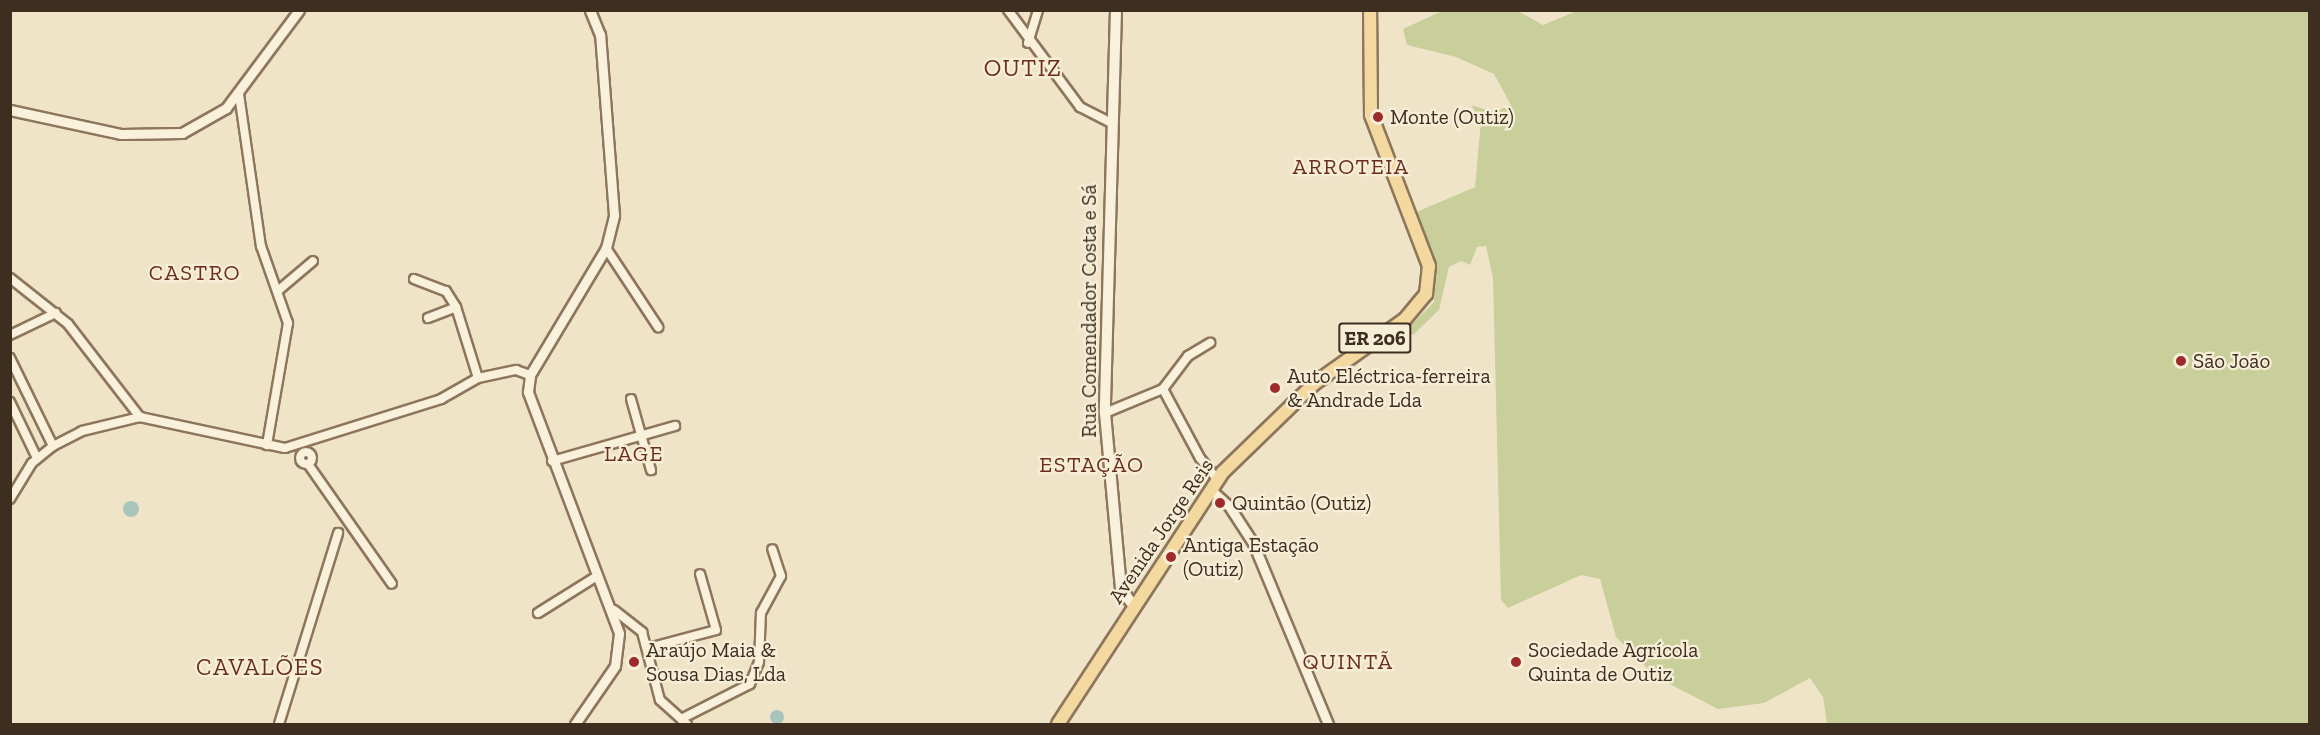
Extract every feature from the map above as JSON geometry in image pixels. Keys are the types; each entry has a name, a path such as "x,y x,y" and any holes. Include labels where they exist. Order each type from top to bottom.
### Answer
{"main road":[{"name":"Rua Comendador Costa e Sá","path":"1116,10 1111,123 1105,413 1121,589 1134,606"},
{"name":"Avenida Jorge Reis","path":"1058,724 1213,484 1315,383 1412,313 1426,294 1429,266 1371,115 1370,10"}],"street":[{"path":"10,110 154,136 207,122 239,94 299,10"},
{"path":"575,724 615,666 619,633 614,610 597,576 528,392 530,375 606,248 614,215 600,35 590,10"},
{"path":"1008,10 1028,43 1080,107 1111,123"},
{"path":"1028,43 1038,10"},
{"path":"239,94 261,246 280,289 288,322 267,445"},
{"path":"606,248 658,327"},
{"path":"280,289 313,261"},
{"path":"10,278 56,313 140,417"},
{"path":"414,279 446,291 456,307 478,378"},
{"path":"428,318 456,307"},
{"path":"10,335 56,313"},
{"path":"1105,413 1163,389 1188,356 1210,343"},
{"path":"10,358 53,446"},
{"path":"10,499 37,459 53,446 82,431 140,417 267,445 304,449 441,399 478,378 516,370 530,375"},
{"path":"1163,389 1213,484 1252,543 1328,724"},
{"path":"631,399 644,434 651,470"},
{"path":"10,402 37,459"},
{"path":"552,461 675,426"},
{"path":"304,449 300,460 308,465 392,584"},
{"path":"279,724 338,533"},
{"path":"614,610 642,632 648,648 656,692 684,722 750,684 759,662 761,613 781,576 772,549"},
{"path":"648,648 716,630 700,574"},
{"path":"538,613 597,576"}],"green space":[{"path":"1579,10 2309,11 2309,724 1827,724 1823,697 1810,678 1764,703 1718,709 1656,677 1616,637 1600,579 1581,575 1508,608 1501,600 1493,278 1486,246 1477,247 1470,265 1461,261 1449,267 1439,310 1414,334 1386,344 1386,338 1410,326 1434,302 1436,276 1414,213 1475,187 1481,121 1471,105 1494,112 1511,105 1494,74 1456,57 1407,45 1403,29 1442,11 1518,11 1543,25"}],"water":[{"path":"131,501 137,503 139,509 137,515 131,517 125,515 123,509 125,503"},
{"path":"777,710 782,712 784,717 782,722 777,724 772,722 770,717 772,712"}],"place":[{"name":"Monte (Outiz)","path":"1378,117"},
{"name":"São João","path":"2181,361"},
{"name":"Auto Eléctrica-ferreira & Andrade Lda","path":"1275,388"},
{"name":"Quintão (Outiz)","path":"1220,503"},
{"name":"Antiga Estação (Outiz)","path":"1171,557"},
{"name":"Araújo Maia & Sousa Dias, Lda","path":"634,662"},
{"name":"Sociedade Agrícola Quinta de Outiz","path":"1516,662"}],"district":[{"name":"OUTIZ","path":"1023,68"},
{"name":"ARROTEIA","path":"1351,167"},
{"name":"CASTRO","path":"195,273"},
{"name":"LAGE","path":"634,454"},
{"name":"ESTAÇÃO","path":"1092,465"},
{"name":"QUINTÃ","path":"1348,662"},
{"name":"CAVALÕES","path":"260,667"}]}
